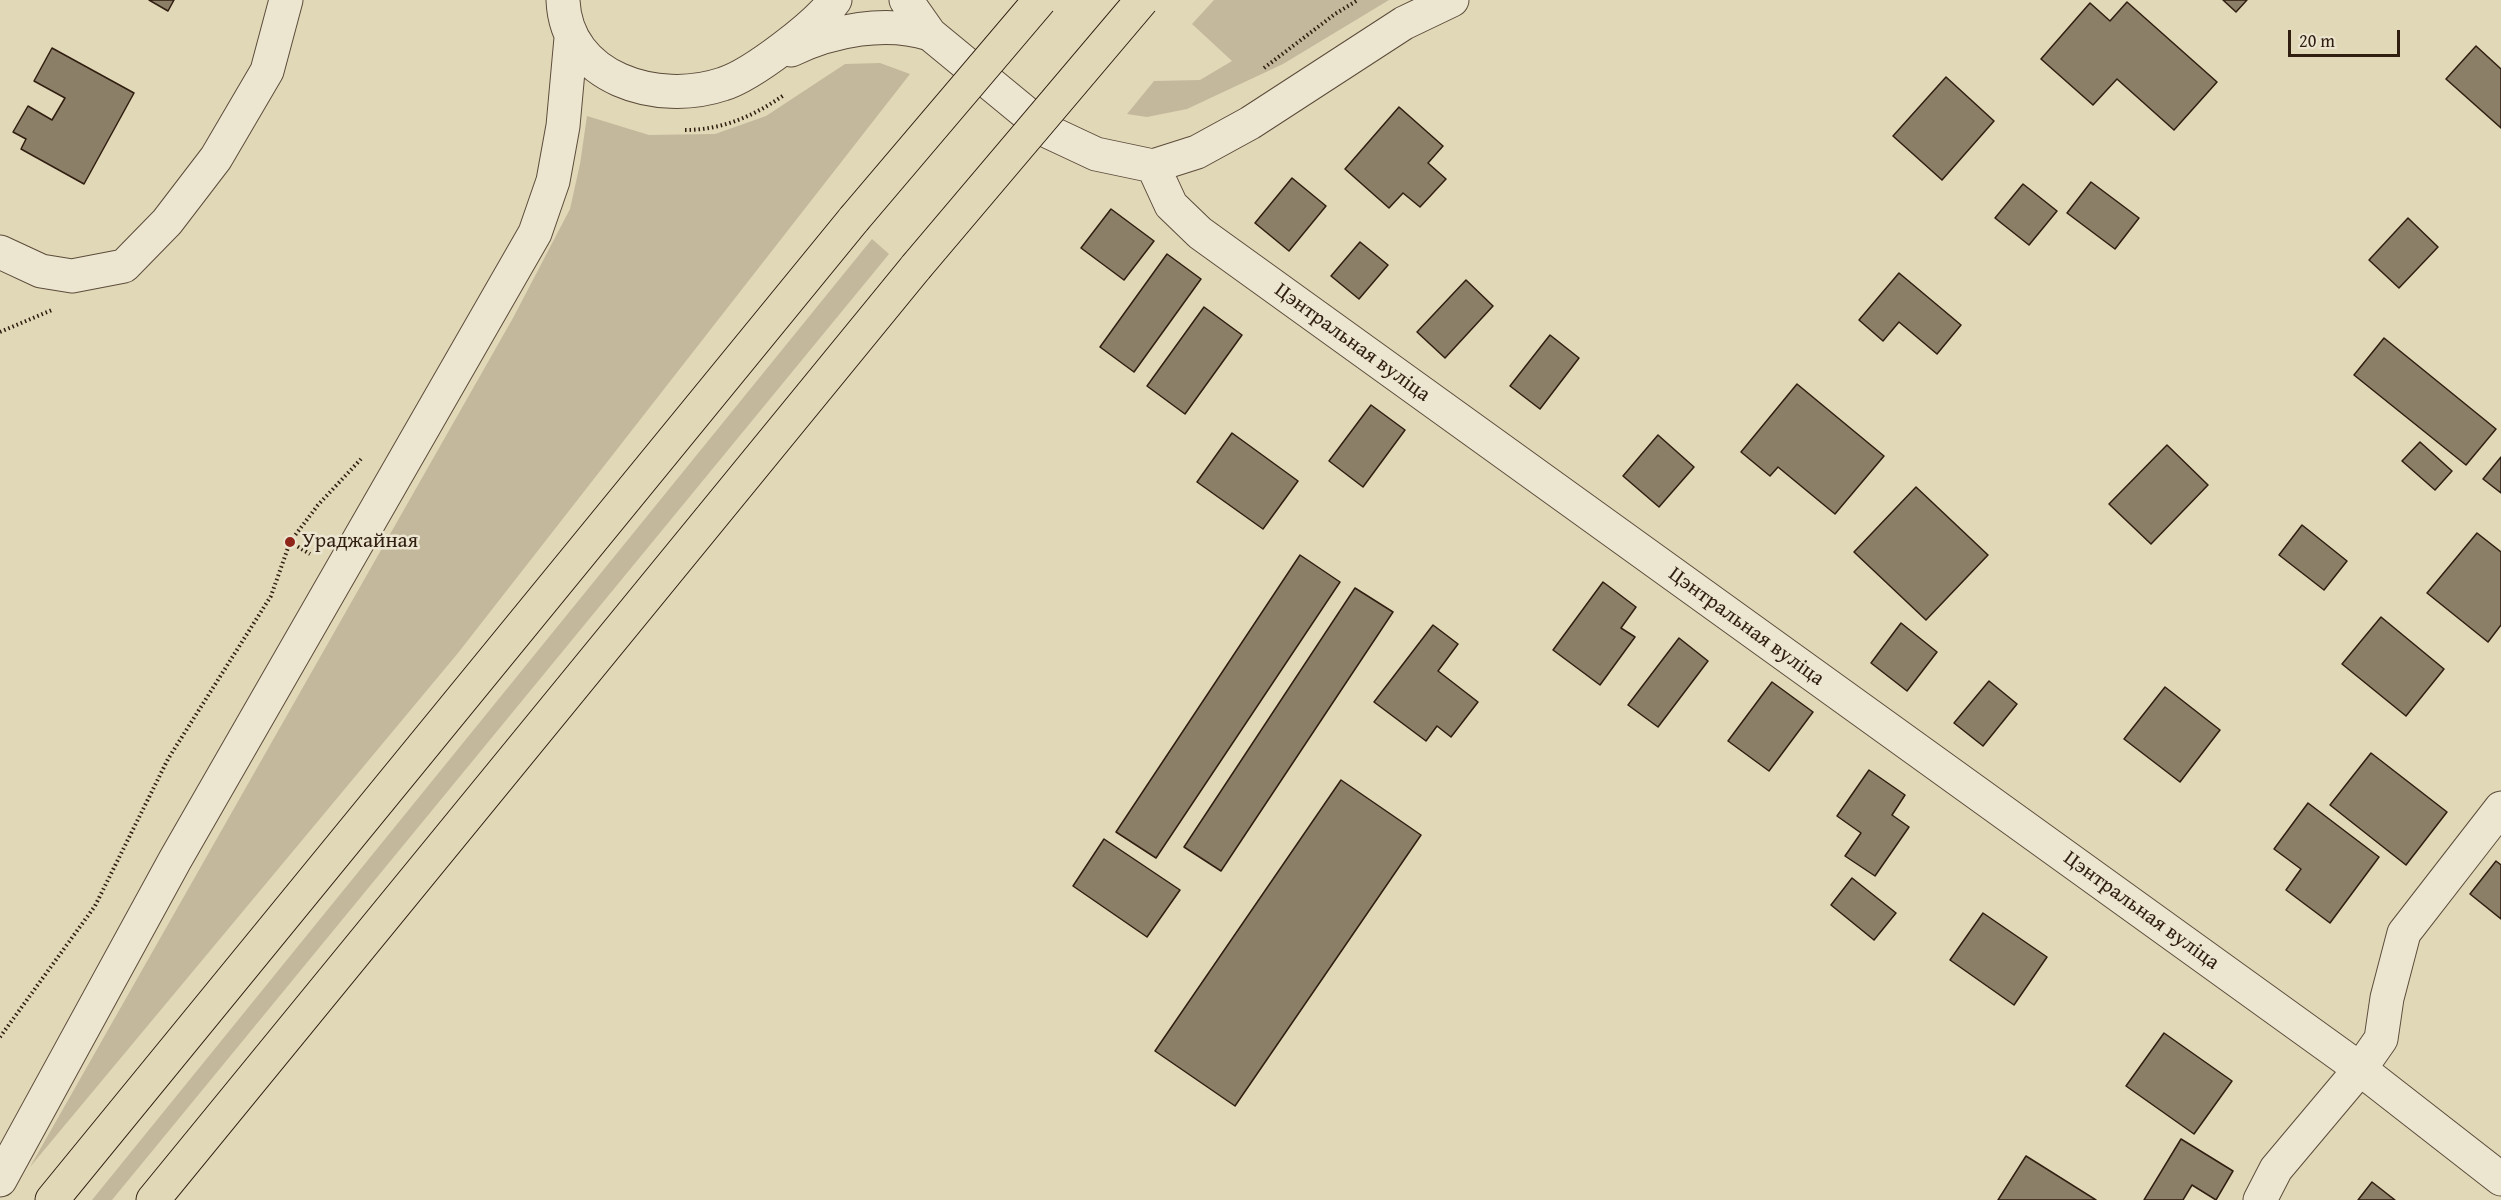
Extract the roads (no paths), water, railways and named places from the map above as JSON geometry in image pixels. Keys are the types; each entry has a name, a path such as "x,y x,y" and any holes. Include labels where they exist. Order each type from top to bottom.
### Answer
{"highway":[{"path":"52,1200 854,219 1040,0"},
{"path":"153,1200 916,267 1142,0"}],"street":[{"path":"0,252 41,271 72,276 124,266 167,222 216,158 267,71 286,0"},
{"path":"0,1180 176,860 535,233 553,180 563,126 571,38 563,0"},
{"path":"765,62 816,20 835,0"},
{"path":"906,0 930,34 1049,132 1096,154 1153,166 1197,152 1250,123 1404,23 1452,0"},
{"path":"571,38 590,61 612,76 650,90 688,92 724,84 816,38 869,28 913,29 930,34"},
{"name":"Цэнтральная вуліца","path":"1153,166 1171,205 1200,233 2360,1069 2501,1179"},
{"path":"2260,1200 2276,1169 2360,1069 2381,1039 2387,998 2404,933 2501,808"}],"place":[{"name":"Ураджайная","path":"290,542"}]}
